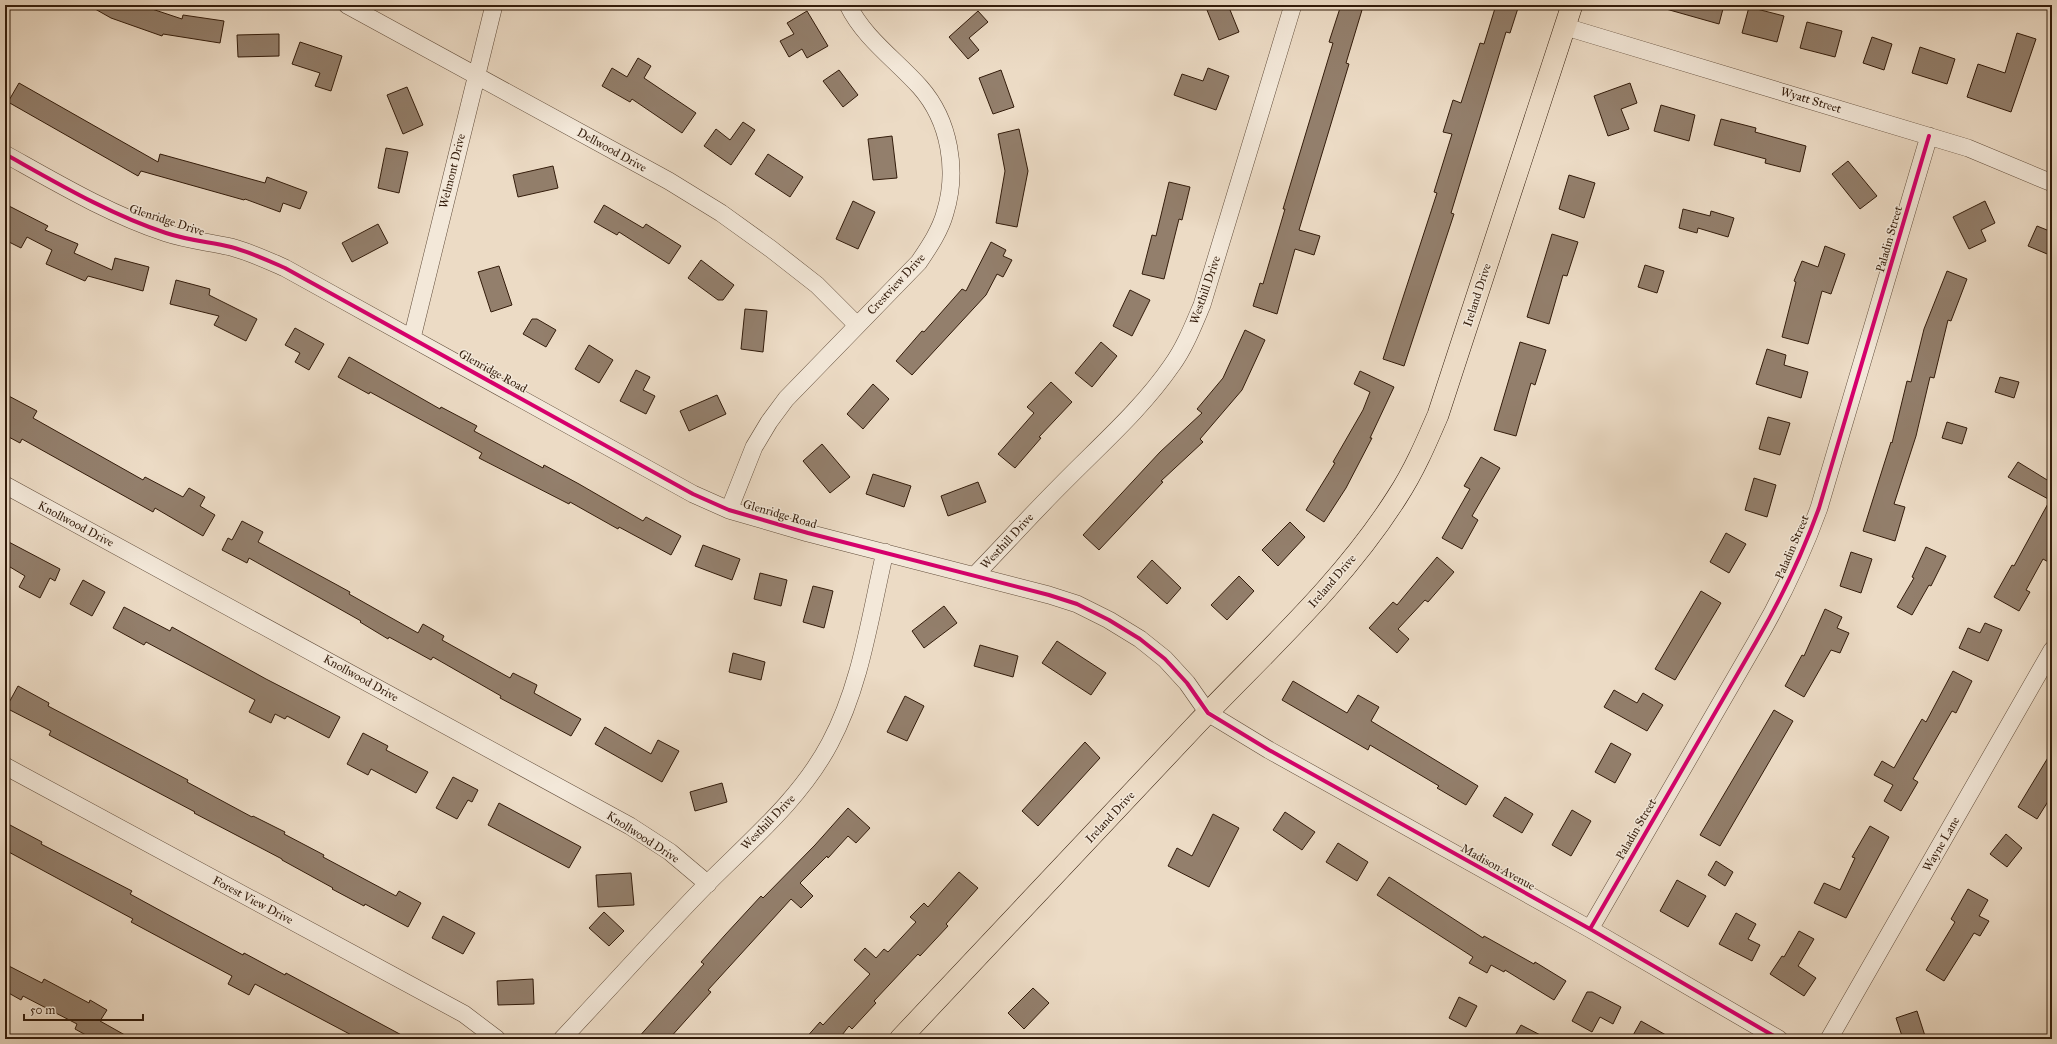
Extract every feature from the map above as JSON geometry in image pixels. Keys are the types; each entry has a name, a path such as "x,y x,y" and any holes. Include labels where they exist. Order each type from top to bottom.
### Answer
{"main road":[{"name":"Ireland Drive","path":"900,1039 1208,713 1276,645 1332,583 1373,532 1398,496 1419,458 1438,415 1572,5"}],"street":[{"name":"Dellwood Drive","path":"347,5 669,181 721,213 817,285 857,325"},
{"name":"Welmont Drive","path":"412,338 494,5"},
{"name":"Crestview Drive","path":"729,510 754,448 769,422 786,399 919,262 933,241 945,214 950,189 951,168 948,142 942,122 932,103 921,88 864,29 848,5"},
{"name":"Westhill Drive","path":"975,575 1061,485 1130,417 1173,364 1189,335 1202,305 1293,5"},
{"name":"Wyatt Street","path":"1566,27 1968,148 2052,184"},
{"name":"Paladin Street","path":"1590,929 1783,595 1804,549 1819,508 1929,136"},
{"name":"Glenridge Drive","path":"5,154 122,216 166,233 202,242 231,247 255,255 285,268 348,303"},
{"name":"Glenridge Road","path":"348,303 694,494 729,510 975,575 1077,604 1109,620 1140,639 1165,659 1188,683 1208,713"},
{"name":"Knollwood Drive","path":"5,485 630,826 670,852 708,884"},
{"name":"Westhill Drive","path":"562,1039 708,884 785,806 810,775 829,744 853,688 885,552"},
{"name":"Wayne Lane","path":"1830,1039 2052,650"},
{"name":"Madison Avenue","path":"1208,713 1269,750 1590,929 1779,1039"},
{"name":"Forest View Drive","path":"5,766 464,1014 497,1039"}],"building":[{"path":"88,5 140,5 182,19 183,15 224,21 220,43 163,34 162,36 111,18"},
{"path":"1205,5 1228,5 1239,32 1219,40"},
{"path":"1341,5 1362,10 1346,63 1349,64 1299,230 1320,236 1314,255 1295,249 1277,314 1253,306 1260,283 1263,284 1285,209 1283,209 1333,43 1329,42"},
{"path":"1496,5 1519,5 1510,33 1506,32 1451,213 1454,214 1404,366 1383,359 1437,193 1434,192 1452,134 1443,132 1453,100 1461,103 1480,43 1484,44"},
{"path":"1666,5 1724,5 1719,24 1666,9"},
{"path":"1749,7 1784,16 1777,42 1742,33"},
{"path":"807,11 828,46 807,58 802,49 789,57 780,41 794,34 787,23"},
{"path":"978,11 988,22 969,38 979,50 968,59 949,37"},
{"path":"1807,22 1842,31 1835,57 1800,48"},
{"path":"2017,33 2036,39 2011,112 1967,97 1978,64 2005,73"},
{"path":"279,34 279,56 238,57 237,35"},
{"path":"1872,37 1892,44 1884,70 1863,63"},
{"path":"300,42 342,56 331,91 315,86 320,73 292,64"},
{"path":"1920,47 1955,59 1947,84 1912,73"},
{"path":"638,58 651,66 644,78 696,113 682,133 632,99 630,102 602,86 612,68 627,77"},
{"path":"1208,68 1229,76 1216,110 1174,95 1182,74 1203,81"},
{"path":"839,70 858,95 843,107 823,81"},
{"path":"1001,70 1014,107 993,114 979,78"},
{"path":"19,83 158,162 160,154 265,183 267,177 307,192 300,209 283,203 280,212 245,199 244,200 141,171 138,176 8,102"},
{"path":"1630,83 1637,103 1621,109 1629,129 1608,136 1594,96"},
{"path":"407,87 423,125 403,134 387,95"},
{"path":"1661,105 1695,115 1689,141 1654,131"},
{"path":"1721,119 1756,128 1755,132 1806,146 1800,172 1765,163 1766,159 1714,145"},
{"path":"743,122 755,130 731,165 704,146 716,129 730,140"},
{"path":"1019,129 1028,171 1017,227 996,223 1005,171 998,134"},
{"path":"892,136 897,178 873,180 868,139"},
{"path":"386,148 408,152 399,193 378,188"},
{"path":"768,154 803,177 790,197 755,174"},
{"path":"1848,161 1877,196 1860,209 1832,174"},
{"path":"553,166 558,188 518,197 513,175"},
{"path":"1569,175 1595,183 1584,218 1559,209"},
{"path":"1169,182 1190,187 1182,220 1179,219 1164,279 1142,274 1152,235 1156,236"},
{"path":"853,201 875,212 858,249 836,239"},
{"path":"1985,201 1995,223 1981,230 1986,241 1969,249 1953,217"},
{"path":"604,205 643,228 646,224 681,246 669,264 619,232 617,235 594,222"},
{"path":"9,206 48,226 45,230 78,244 74,253 112,270 115,258 149,267 143,291 88,276 85,281 46,264 52,250 27,237 21,248 5,240 5,214"},
{"path":"1683,209 1710,216 1711,211 1734,218 1728,237 1698,228 1697,233 1679,228"},
{"path":"378,224 388,243 352,262 342,243"},
{"path":"2037,226 2052,232 2052,256 2028,246"},
{"path":"1552,234 1578,242 1567,276 1563,275 1549,324 1527,317"},
{"path":"991,242 1006,250 1003,256 1012,260 1003,277 997,274 986,295 912,375 896,361 962,289 966,291"},
{"path":"1825,246 1845,254 1831,294 1822,291 1808,344 1782,337 1796,282 1794,281 1802,261 1818,267"},
{"path":"701,260 734,285 723,300 718,300 688,278"},
{"path":"1645,265 1664,271 1657,293 1638,287"},
{"path":"499,266 512,305 491,312 478,272"},
{"path":"1947,271 1967,279 1951,321 1948,320 1934,378 1930,377 1916,436 1894,504 1905,507 1895,541 1863,531 1891,442 1892,443 1907,381 1911,382 1924,329"},
{"path":"176,280 210,289 209,295 257,319 246,341 214,325 219,316 170,304"},
{"path":"1130,290 1150,300 1132,336 1113,326"},
{"path":"745,309 767,311 763,352 741,349"},
{"path":"532,319 537,319 556,330 546,347 523,334"},
{"path":"295,328 324,344 309,370 295,362 300,353 285,345"},
{"path":"1245,330 1265,340 1242,390 1200,439 1203,442 1161,481 1163,482 1099,550 1083,535 1160,452 1202,413 1197,409 1223,378"},
{"path":"1101,342 1117,356 1092,387 1075,373"},
{"path":"1520,342 1546,350 1535,385 1531,383 1516,436 1494,430"},
{"path":"589,345 613,360 599,383 575,369"},
{"path":"1767,349 1786,355 1784,365 1808,372 1801,398 1756,384"},
{"path":"349,357 440,409 441,407 477,426 474,431 543,468 544,465 643,521 646,517 681,536 671,555 619,527 618,529 570,502 569,504 479,458 482,453 370,392 369,394 338,377"},
{"path":"636,370 650,377 643,390 655,396 646,414 620,401"},
{"path":"1360,371 1394,387 1370,438 1372,438 1346,488 1324,522 1306,510 1335,463 1333,462 1363,410 1370,392 1354,384"},
{"path":"2000,377 2019,382 2014,398 1995,392"},
{"path":"1051,382 1072,402 1039,437 1041,438 1015,468 998,454 1034,413 1027,407"},
{"path":"873,384 889,399 863,429 847,414"},
{"path":"5,394 37,411 33,418 143,480 145,477 183,497 189,488 205,497 200,506 215,515 203,536 155,508 153,512 22,439 20,443 5,435"},
{"path":"717,395 726,414 689,431 680,411"},
{"path":"1768,417 1790,423 1780,455 1759,449"},
{"path":"1947,422 1967,428 1962,444 1942,438"},
{"path":"822,444 850,477 830,493 803,461"},
{"path":"1481,457 1500,468 1472,516 1478,520 1462,549 1442,538 1470,489 1464,486"},
{"path":"2018,462 2052,483 2052,564 2043,559 2026,590 2030,592 2019,611 1994,597 2012,565 2014,566 2050,500 2008,477"},
{"path":"873,474 911,486 904,507 866,494"},
{"path":"1754,478 1776,485 1767,517 1745,510"},
{"path":"978,482 986,502 948,516 941,496"},
{"path":"242,521 263,532 258,542 350,592 349,594 418,633 423,624 444,636 442,640 510,678 513,673 537,685 534,693 581,719 571,736 500,698 501,696 433,657 431,660 389,637 388,639 360,622 361,621 249,558 247,563 222,550 228,538 232,540"},
{"path":"1290,522 1305,537 1278,566 1262,550"},
{"path":"1726,533 1746,544 1729,573 1710,562"},
{"path":"5,540 60,569 55,581 50,578 40,598 19,587 25,576 5,564"},
{"path":"703,545 740,559 732,580 695,566"},
{"path":"1926,547 1946,556 1931,586 1929,585 1912,615 1897,607 1914,578 1912,577"},
{"path":"1851,552 1872,559 1861,593 1840,586"},
{"path":"1437,557 1454,572 1428,602 1425,600 1398,629 1409,639 1397,653 1369,628 1393,602 1397,605"},
{"path":"1152,560 1181,588 1167,604 1137,577"},
{"path":"760,573 787,580 781,606 754,599"},
{"path":"1239,576 1254,591 1227,620 1211,605"},
{"path":"83,580 105,592 92,616 70,604"},
{"path":"813,586 833,591 824,628 803,622"},
{"path":"1701,591 1721,603 1675,680 1655,669"},
{"path":"944,606 957,623 924,648 912,631"},
{"path":"124,607 170,631 172,627 266,679 340,717 329,738 287,716 285,719 275,714 271,723 249,712 255,700 146,642 144,645 113,628"},
{"path":"1825,609 1842,617 1837,628 1849,633 1840,653 1831,650 1804,697 1785,686 1802,655 1804,656"},
{"path":"1985,623 2002,630 1988,661 1959,648 1968,628 1980,633"},
{"path":"1057,641 1106,673 1091,695 1042,663"},
{"path":"980,645 1018,656 1013,677 974,666"},
{"path":"733,653 765,662 761,680 729,672"},
{"path":"1953,671 1972,681 1956,713 1952,711 1913,779 1918,782 1901,811 1884,801 1893,785 1874,775 1882,761 1894,768 1922,719 1926,722"},
{"path":"1293,681 1347,713 1358,695 1379,707 1371,721 1478,786 1466,805 1437,788 1439,786 1370,745 1368,750 1282,700"},
{"path":"18,686 49,703 48,706 188,780 187,782 252,817 253,816 285,832 284,834 324,855 323,857 396,896 399,891 421,903 408,927 365,904 364,906 332,889 333,888 282,859 49,735 51,731 6,708"},
{"path":"1614,690 1637,703 1643,693 1663,705 1647,731 1604,707"},
{"path":"905,696 924,706 907,741 887,732"},
{"path":"1774,710 1793,721 1720,846 1700,835"},
{"path":"605,727 651,754 658,740 679,751 662,782 595,744"},
{"path":"363,733 388,746 386,750 428,772 416,793 371,769 368,775 347,764"},
{"path":"1085,742 1100,758 1038,826 1022,811"},
{"path":"1611,743 1631,754 1615,783 1595,772"},
{"path":"2052,751 2052,795 2037,819 2018,807"},
{"path":"453,777 478,790 472,802 468,800 457,819 436,808"},
{"path":"722,783 727,802 695,811 690,792"},
{"path":"1505,797 1533,814 1522,833 1493,816"},
{"path":"499,803 581,847 569,868 488,825"},
{"path":"848,808 870,828 856,843 848,836 828,858 827,856 800,883 813,896 801,908 791,899 708,990 711,992 669,1039 637,1039 704,964 701,962 725,935 761,896 763,898 815,845"},
{"path":"1572,810 1591,821 1571,856 1552,845"},
{"path":"1285,812 1315,832 1302,850 1273,830"},
{"path":"1213,814 1239,828 1209,887 1168,866 1177,848 1192,856"},
{"path":"10,825 42,842 41,844 132,891 130,894 174,918 243,955 244,953 285,975 286,973 409,1039 359,1039 255,984 249,995 228,984 232,976 131,922 133,919 5,850 5,835"},
{"path":"1870,826 1889,837 1846,918 1814,903 1824,883 1840,890 1855,858 1852,857"},
{"path":"2006,834 2022,848 2007,867 1990,854"},
{"path":"1338,843 1368,862 1357,881 1326,862"},
{"path":"1716,861 1733,872 1725,886 1708,875"},
{"path":"959,872 978,888 946,924 948,926 920,956 918,954 874,1001 876,1003 852,1029 849,1026 839,1039 805,1039 820,1022 823,1025 870,974 854,960 865,948 876,958 884,949 888,952 916,922 910,917 924,903 928,907"},
{"path":"631,873 634,905 598,907 596,875"},
{"path":"1389,877 1483,938 1484,936 1534,964 1535,962 1566,981 1554,1000 1505,970 1504,972 1491,965 1487,973 1469,963 1473,957 1377,895"},
{"path":"1677,880 1706,896 1688,927 1660,911"},
{"path":"1968,889 1988,900 1979,916 1989,921 1980,936 1974,933 1944,981 1926,970 1955,922 1951,919"},
{"path":"604,912 624,931 609,946 589,928"},
{"path":"1736,913 1756,924 1748,939 1760,945 1752,961 1719,944"},
{"path":"443,916 475,933 463,954 432,938"},
{"path":"1799,931 1814,939 1798,966 1816,978 1804,996 1770,974 1782,956 1784,957"},
{"path":"5,964 42,983 44,979 89,1003 90,1000 107,1010 100,1021 132,1039 93,1039 75,1029 77,1024 23,996 21,1000 5,991"},
{"path":"533,979 534,1004 498,1005 497,981"},
{"path":"1033,988 1049,1003 1024,1029 1008,1013"},
{"path":"1587,992 1592,992 1621,1007 1613,1024 1600,1017 1592,1032 1572,1021"},
{"path":"1459,997 1477,1006 1466,1027 1449,1018"},
{"path":"1917,1011 1926,1039 1903,1039 1896,1018"},
{"path":"1641,1021 1673,1039 1631,1039"},
{"path":"1521,1025 1548,1039 1513,1039"}],"cycle path":[{"path":"1590,929 1765,626 1806,543 1819,508 1929,136"},
{"path":"5,154 124,217 166,233 238,249 285,268 693,494 729,510 808,533 1049,595 1077,604 1109,620 1140,639 1165,659 1187,683 1208,713 1269,750 1590,929 1779,1039"}]}
